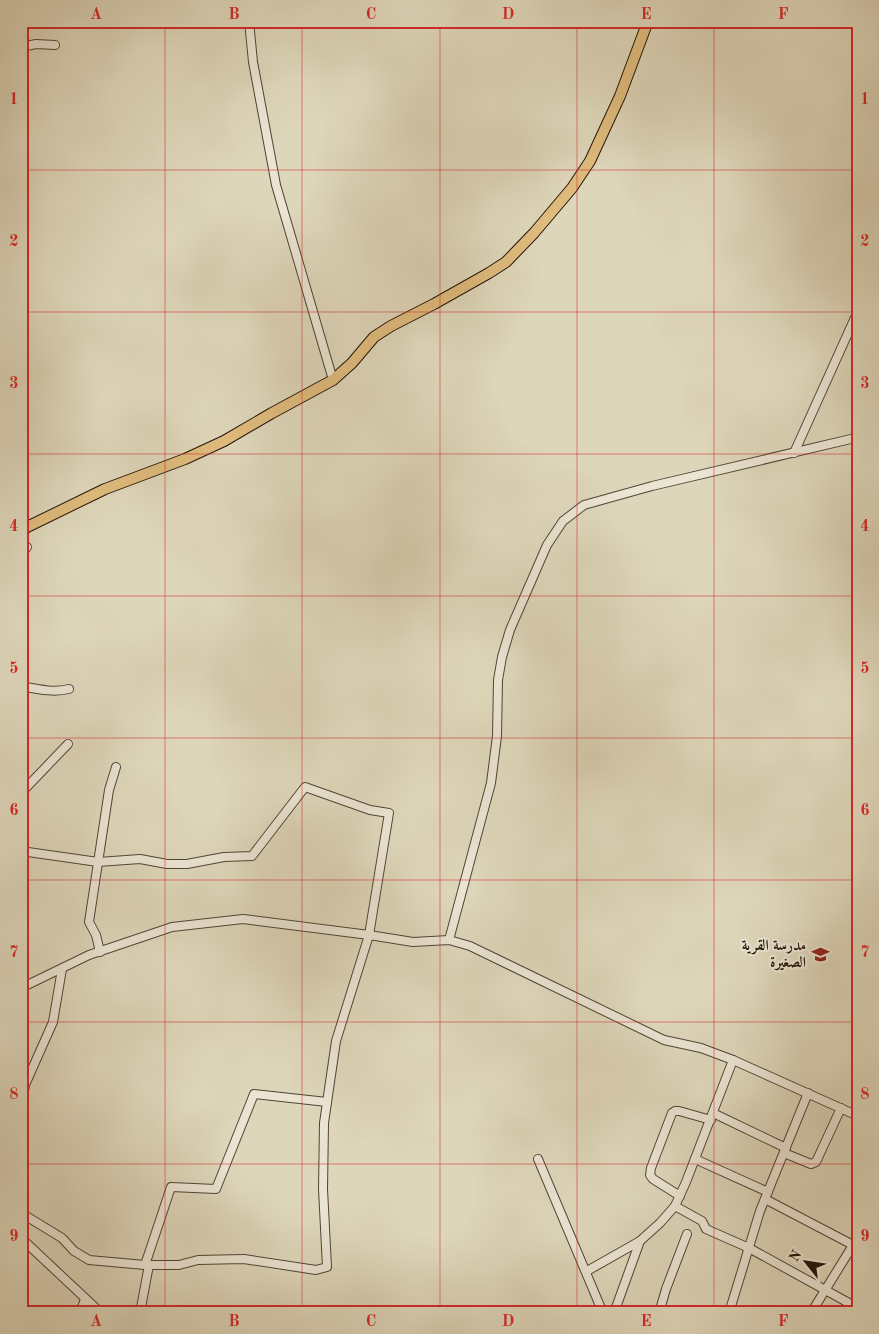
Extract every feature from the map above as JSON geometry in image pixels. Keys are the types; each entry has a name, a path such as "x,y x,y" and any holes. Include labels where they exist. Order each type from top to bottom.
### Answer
{"main road":[{"path":"21,533 27,527 105,490 185,459 224,441 332,380 352,363 374,337 391,326 506,262 534,233 572,188 590,162 624,87 648,21"}],"street":[{"path":"248,21 253,62 276,185 332,380"},
{"path":"21,47 36,44 55,45"},
{"path":"794,453 858,311"},
{"path":"449,940 492,783 497,736 498,680 502,657 510,630 547,545 563,521 584,506 652,486 794,453 857,435"},
{"path":"21,542 27,548 21,555"},
{"path":"21,686 59,692 69,689"},
{"path":"21,793 68,744"},
{"path":"100,952 96,935 89,922 109,790 116,767"},
{"path":"21,851 98,862 140,859 167,864 187,864 224,857 252,856 305,787 370,810 389,813 369,935 336,1041 324,1123 323,1190 327,1267 316,1270 244,1259 198,1260 179,1265 147,1265 89,1260 74,1251 62,1238 21,1213"},
{"path":"21,988 100,952 172,928 243,919 413,942 449,940 470,946 664,1040 701,1048 733,1060 858,1116"},
{"path":"21,1112 25,1085 53,1022 62,969"},
{"path":"587,1272 640,1241 675,1206 712,1117 733,1060"},
{"path":"729,1313 767,1196 808,1093"},
{"path":"140,1313 147,1265 172,1186 216,1189 254,1094 327,1102"},
{"path":"680,1196 653,1179 650,1173 672,1113 675,1111 712,1117 811,1164 816,1162 841,1108"},
{"path":"538,1159 603,1313"},
{"path":"695,1159 767,1196 853,1245"},
{"path":"675,1206 702,1221 706,1229 749,1248 858,1308"},
{"path":"659,1313 666,1288 687,1234"},
{"path":"812,1313 858,1237"},
{"path":"21,1238 101,1313"},
{"path":"614,1313 640,1241"},
{"path":"80,1313 85,1299"}],"place":[{"name":"مدرسة القرية الصغيرة","path":"820,954"}]}
